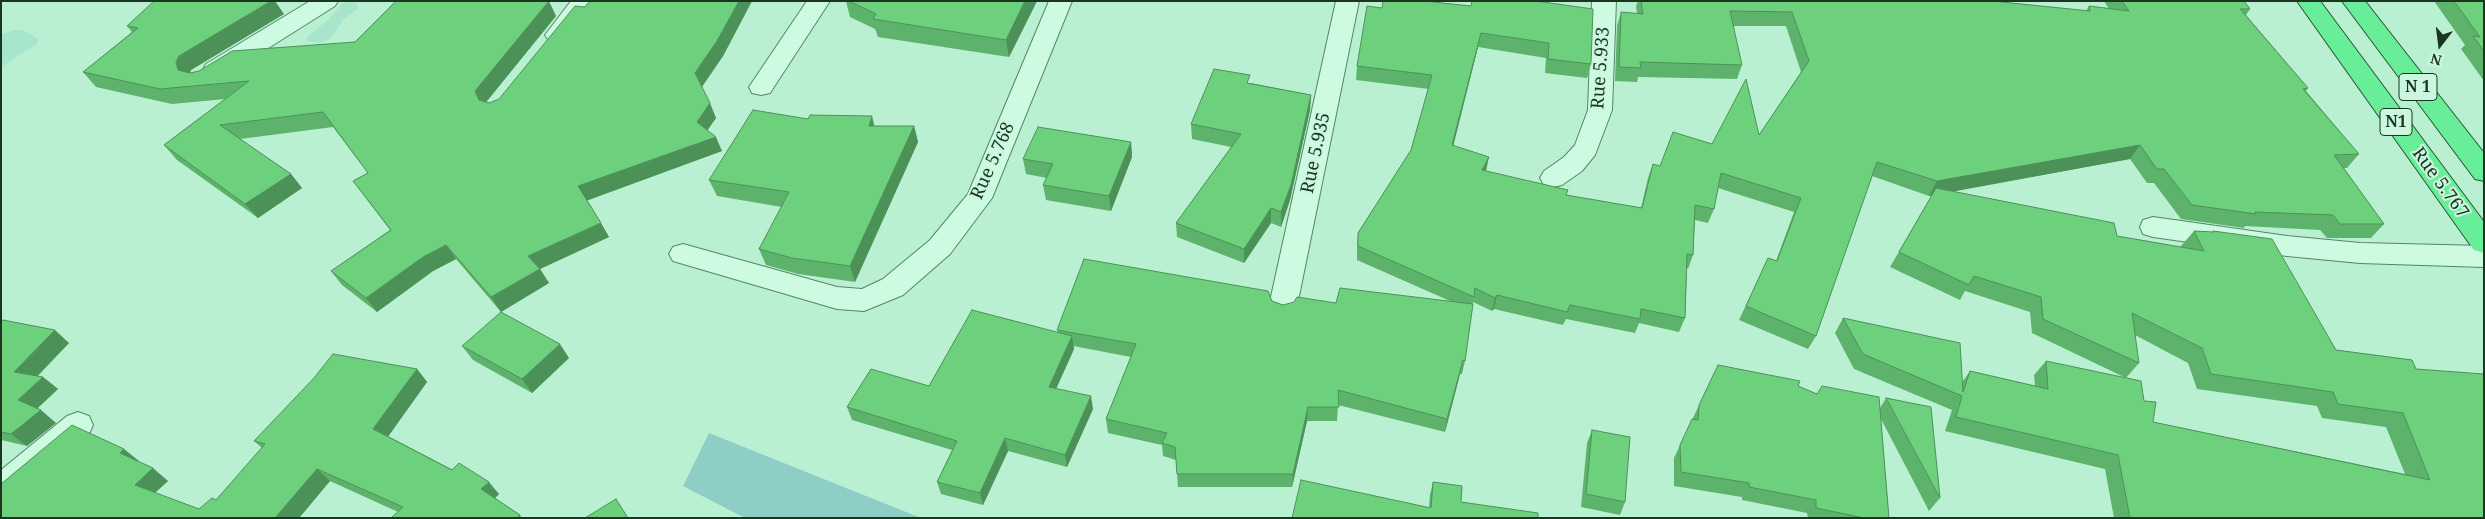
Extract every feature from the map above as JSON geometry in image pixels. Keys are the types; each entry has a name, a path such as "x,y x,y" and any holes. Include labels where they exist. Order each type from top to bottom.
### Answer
{"highway":[{"name":"Rue 5.767","path":"2308,1 2484,242"},
{"name":"N 1","path":"2353,1 2484,172"}],"street":[{"path":"201,78 327,1"},
{"path":"541,54 584,1"},
{"path":"762,87 818,1"},
{"name":"Rue 5.768","path":"682,254 837,298 864,300 894,287 940,247 979,198 1061,1"},
{"name":"Rue 5.935","path":"1283,306 1348,1"},
{"name":"Rue 5.933","path":"1553,178 1573,164 1586,149 1600,110 1604,1"},
{"path":"2153,227 2288,246 2360,253 2484,257"},
{"path":"1,488 78,425"}],"green space":[{"path":"344,1 355,1 359,8 344,19 330,39 320,43 307,41 308,36 328,20"},
{"path":"14,30 23,30 39,39 36,44 1,67 1,35"}],"shaded area":[{"path":"709,433 921,518 745,518 683,486"}],"building":[{"path":"154,1 271,1 179,56 176,62 178,70 190,73 199,71 232,51 355,42 396,1 549,1 475,91 479,100 489,103 499,99 575,6 585,7 590,1 739,1 717,41 695,73 710,103 697,122 716,137 578,186 601,223 528,256 540,269 491,297 446,245 423,257 366,298 331,271 391,230 353,181 368,173 323,112 220,125 291,174 245,204 164,145 249,81 160,89 83,72 138,28 127,26"},
{"path":"849,1 1025,1 1006,40 873,19 876,14"},
{"path":"1383,1 1424,1 1471,6 1472,1 1536,1 1593,9 1591,64 1548,59 1549,43 1481,33 1452,145 1489,157 1482,170 1568,190 1566,195 1642,208 1653,164 1660,166 1673,132 1712,144 1746,79 1759,135 1809,61 1792,12 1730,11 1742,65 1640,62 1641,68 1619,67 1621,12 1643,14 1641,1 1992,1 2090,11 2089,6 2129,11 2122,1 2244,1 2250,9 2240,9 2308,88 2303,89 2359,154 2334,155 2384,224 2340,224 2333,215 2255,212 2256,214 2192,205 2164,169 2157,169 2140,145 1937,181 1877,162 1816,336 1746,306 1768,258 1777,261 1801,198 1721,173 1714,209 1695,205 1693,255 1687,254 1685,318 1641,309 1640,319 1570,305 1567,312 1497,295 1495,298 1475,288 1474,297 1358,246 1358,233 1411,150 1432,75 1357,66 1367,6 1382,8"},
{"path":"2454,1 2484,1 2484,51 2473,36 2480,37"},
{"path":"1214,69 1250,75 1247,83 1311,95 1291,185 1281,212 1271,208 1244,249 1176,223 1241,134 1191,124"},
{"path":"753,110 808,119 810,115 872,116 869,126 914,126 850,266 792,258 759,249 789,192 709,180"},
{"path":"1038,127 1131,142 1109,196 1043,185 1053,164 1023,159"},
{"path":"1936,188 2114,223 2117,236 2204,251 2194,231 2213,231 2272,239 2336,350 2412,360 2416,369 2484,374 2484,518 2130,518 2118,455 1956,417 1962,396 1863,354 1843,318 1960,343 1963,392 1970,371 2048,389 2046,361 2141,381 2144,401 2156,402 2153,422 2430,480 2403,413 2338,404 2333,392 2211,374 2202,348 2132,313 2139,363 2043,319 2041,297 1974,276 1969,285 1899,252"},
{"path":"1084,259 1268,291 1272,301 1283,305 1294,302 1297,297 1336,303 1340,288 1473,304 1465,361 1463,360 1447,419 1338,390 1339,407 1308,407 1293,474 1177,474 1175,447 1162,443 1167,433 1106,419 1136,344 1057,330"},
{"path":"972,310 1072,336 1049,387 1091,396 1065,455 1005,438 980,493 937,482 957,441 847,407 871,369 929,386"},
{"path":"501,312 560,344 522,379 462,346"},
{"path":"3,320 55,330 14,372 43,377 18,400 41,410 11,434 1,432 1,322"},
{"path":"333,354 417,369 373,429 452,470 459,463 489,482 481,489 520,515 517,518 391,518 403,507 317,469 275,518 1,518 1,484 72,425 124,449 120,453 153,468 135,485 199,509 212,498 216,500 265,444 254,441 314,378"},
{"path":"1718,365 1800,381 1798,386 1817,394 1822,386 1879,397 1889,518 1864,518 1816,508 1816,500 1749,487 1749,483 1681,472 1680,445 1692,419 1698,420 1699,405"},
{"path":"1886,398 1931,407 1940,498"},
{"path":"1592,430 1630,437 1625,502 1586,494"},
{"path":"1301,480 1431,508 1433,482 1462,486 1461,502 1538,513 1538,518 1292,518"},
{"path":"616,499 628,518 585,518"}]}
